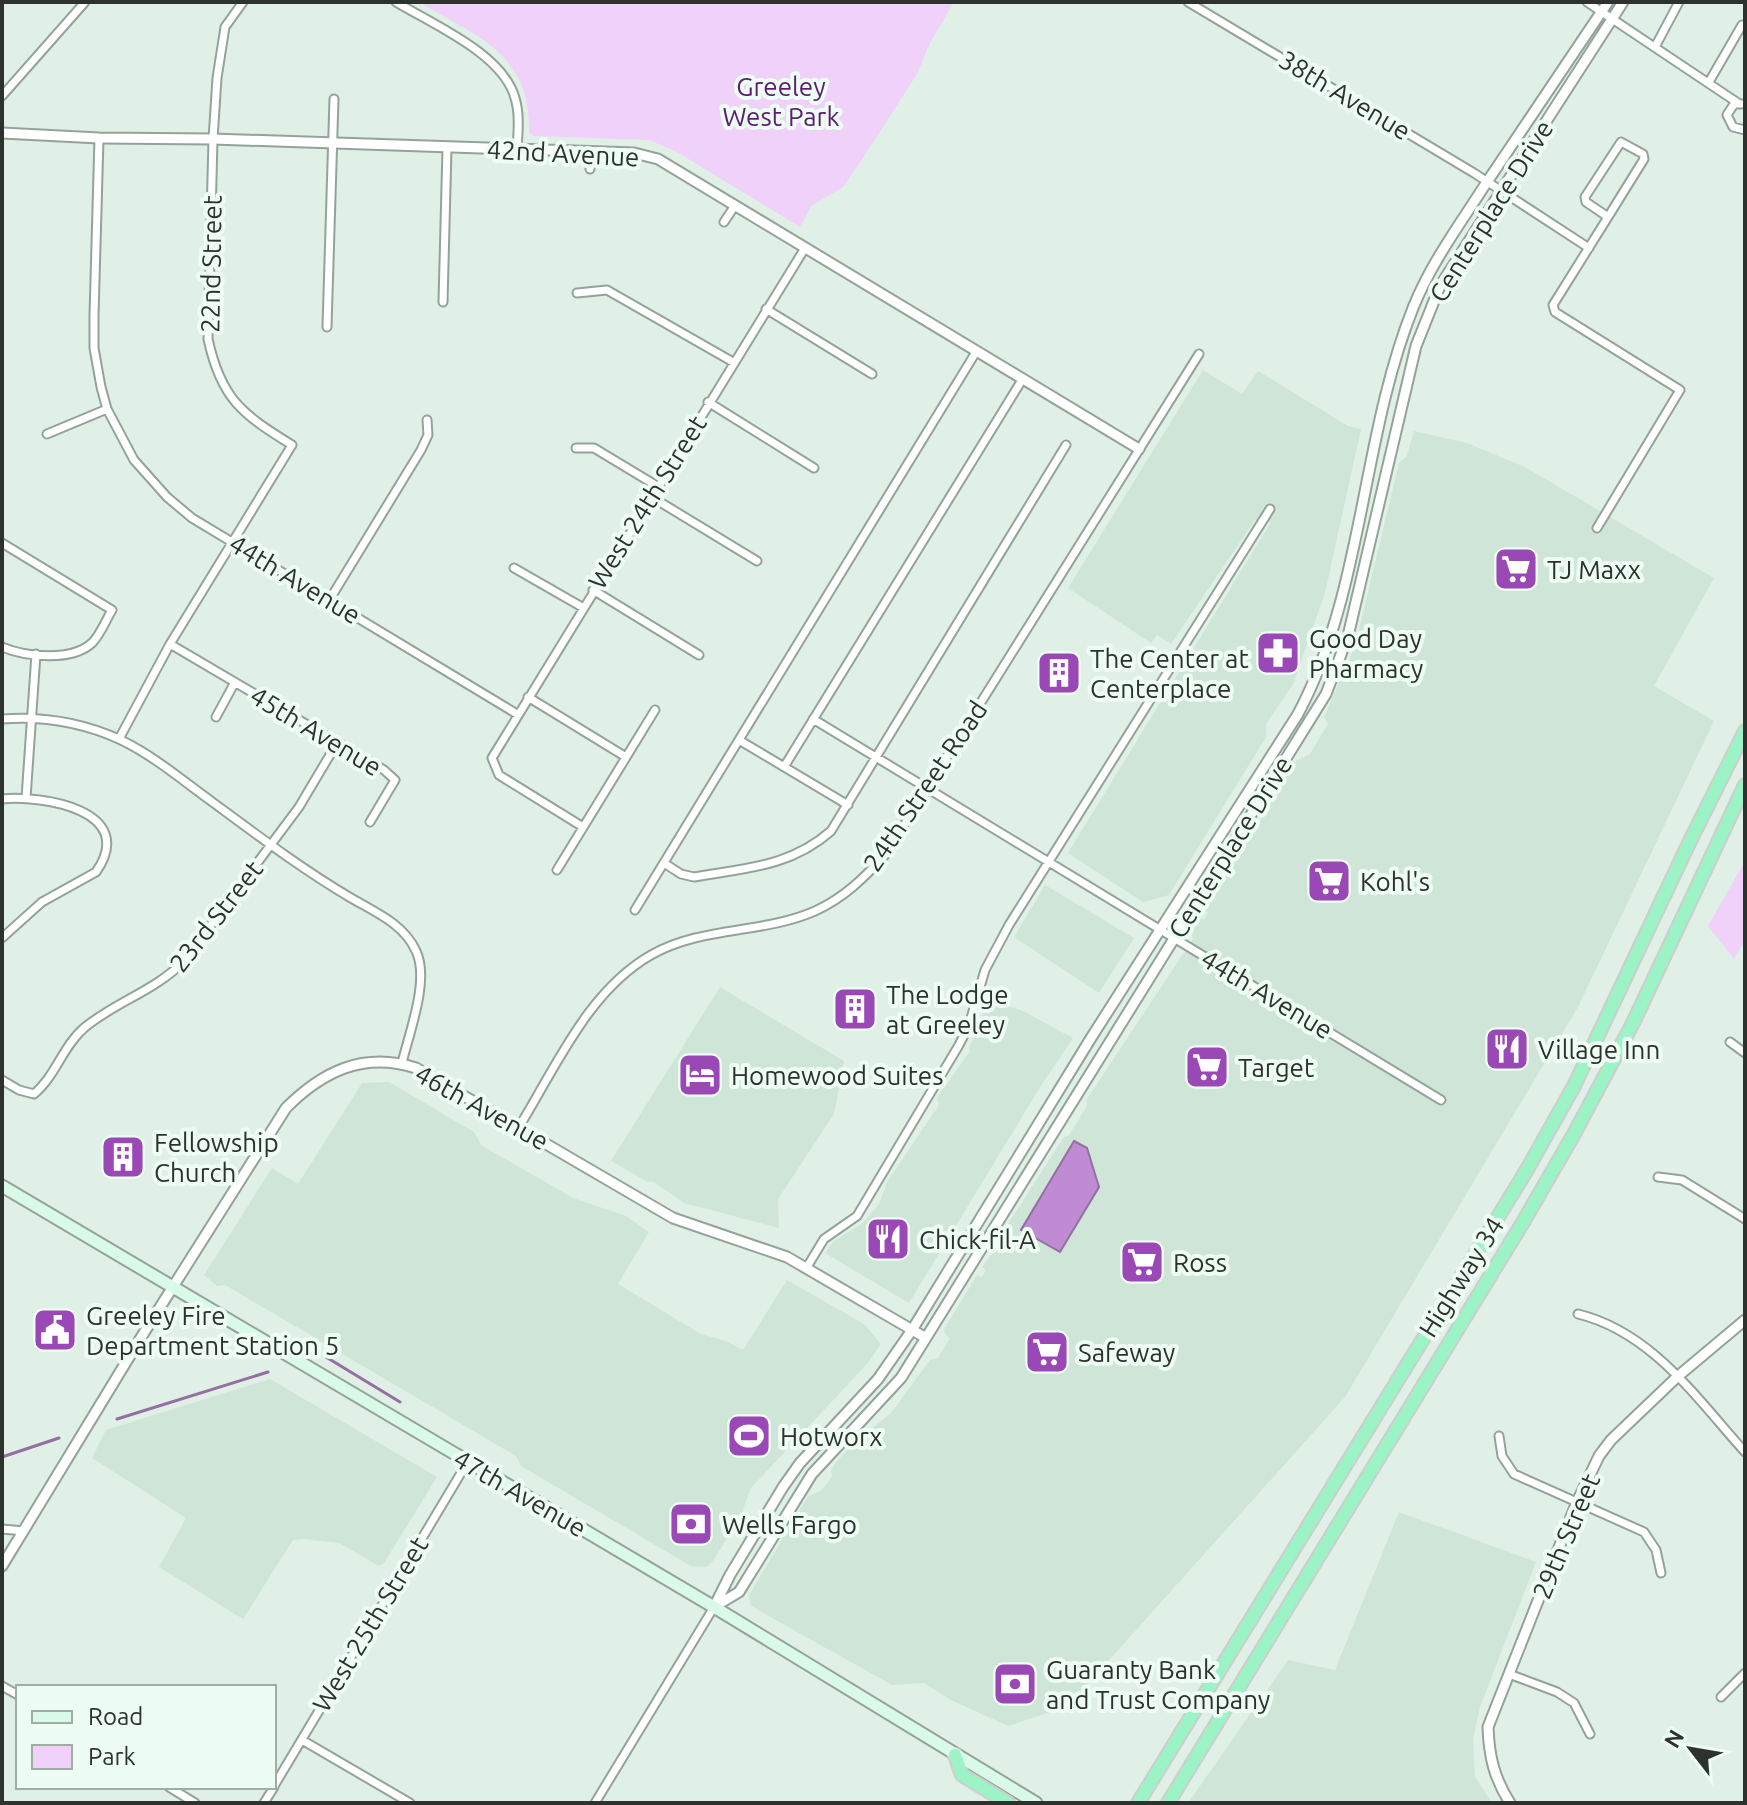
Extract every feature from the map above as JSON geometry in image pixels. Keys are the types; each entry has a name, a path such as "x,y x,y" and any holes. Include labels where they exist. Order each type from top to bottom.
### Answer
{"highway":[{"name":"Highway 34","path":"1138,1803 1525,1173 1574,1086 1745,731"},
{"name":"Highway 34","path":"1170,1803 1530,1211 1633,1023 1745,785"},
{"path":"1657,912 1679,922"},
{"path":"955,1755 962,1775 1008,1803"}],"main road":[{"name":"47th Avenue","path":"2,1186 714,1607 1036,1803"}],"street":[{"path":"2,96 85,2"},
{"name":"22nd Street","path":"119,739 170,644 292,445 252,420 226,391 213,362 208,339 217,78 225,27 243,2"},
{"path":"396,2 492,60 505,76 516,99 517,149"},
{"name":"38th Avenue","path":"1188,2 1488,182 1589,248"},
{"path":"1587,2 1605,6 1612,18 1709,82 1728,111 1730,124 1744,129"},
{"name":"Centerplace Drive","path":"714,1607 739,1592 794,1498 812,1474 901,1378 1326,694 1348,636 1416,346 1440,286 1623,2"},
{"path":"1655,47 1679,2"},
{"name":"Centerplace Drive","path":"595,1803 791,1475 878,1379 912,1330 1067,1076 1298,714 1313,686 1333,629 1405,329 1425,280 1605,6"},
{"path":"1709,82 1742,25"},
{"path":"1715,89 1743,103"},
{"path":"327,327 334,99"},
{"path":"1728,111 1743,103"},
{"name":"42nd Avenue","path":"2,133 634,153 658,159 1139,449"},
{"name":"44th Avenue","path":"99,138 94,348 107,409 134,460 167,497 192,518 517,714"},
{"path":"1597,528 1680,390 1555,312 1553,305 1589,248 1644,159 1643,154 1621,142 1585,197 1586,202 1608,217"},
{"path":"443,302 447,148"},
{"path":"590,152 590,169"},
{"path":"724,222 734,207"},
{"name":"West 24th Street","path":"583,827 499,775 492,758 805,248"},
{"path":"577,293 607,290 733,362"},
{"path":"766,309 872,374"},
{"path":"635,910 976,352"},
{"name":"24th Street Road","path":"519,1127 590,1011 628,971 671,946 701,936 789,920 816,911 842,896 886,854 1199,354"},
{"path":"784,767 1022,380"},
{"path":"708,402 814,468"},
{"path":"47,434 107,409"},
{"path":"330,599 421,450 428,435 427,420"},
{"path":"664,863 681,874 694,877 778,862 813,846 836,824 1066,445"},
{"path":"576,448 594,448 657,486"},
{"path":"650,496 757,561"},
{"path":"807,1267 824,1239 857,1216 953,1056 969,1025 985,970 1270,509"},
{"path":"2,543 112,610 94,641 81,650 36,654 2,647"},
{"path":"514,568 582,607"},
{"path":"593,590 699,655"},
{"name":"45th Avenue","path":"170,644 384,770 395,780 370,822"},
{"path":"26,798 36,654"},
{"name":"45th Avenue","path":"216,717 235,682"},
{"path":"528,697 626,757"},
{"path":"557,870 655,710"},
{"name":"46th Avenue","path":"2,719 32,718 72,724 119,739 158,762 271,846 384,917 407,935 420,962 421,977 402,1063 426,1073 673,1218 776,1252 807,1267 926,1338"},
{"name":"44th Avenue","path":"813,719 1441,1100"},
{"path":"739,740 848,805"},
{"name":"23rd Street","path":"2,1080 34,1094 44,1086 81,1030 168,977 184,961 299,807 337,743"},
{"path":"2,799 26,798 65,805 91,815 105,838 105,855 96,872 42,902 2,938"},
{"path":"1730,1042 1742,1052 1745,1042"},
{"path":"2,1566 172,1287 286,1108 307,1087 334,1071 358,1064 402,1063"},
{"path":"1658,1177 1682,1180 1745,1219"},
{"path":"1578,1314 1598,1319 1653,1351 1745,1452"},
{"name":"29th Street","path":"1510,1803 1499,1786 1489,1757 1488,1727 1577,1502 1599,1456 1611,1440 1677,1377 1745,1320"},
{"path":"1499,1436 1502,1456 1514,1474 1644,1532 1656,1550 1661,1573"},
{"name":"West 25th Street","path":"276,1784 467,1463"},
{"path":"2,1529 24,1531"},
{"path":"1721,1697 1745,1673"},
{"path":"1509,1674 1557,1692 1574,1703 1590,1734"},
{"path":"302,1740 410,1803"},
{"path":"172,1789 195,1803"}],"shaded area":[{"path":"1203,370 1242,394 1258,371 1348,426 1361,429 1325,593 1293,684 1266,724 1266,737 1169,895 1143,902 1068,853 1271,522 1255,520 1171,644 1157,635 1151,643 1068,588"},
{"path":"1414,431 1467,443 1525,467 1714,578 1654,686 1714,721 1578,1007 1345,1397 1068,1706 1008,1726 951,1700 924,1683 892,1685 751,1606 749,1595 808,1496 821,1491 832,1477 835,1463 891,1413 930,1360 938,1358 950,1338 944,1329 977,1275 982,1277 986,1270 982,1267 1004,1238 1003,1232 1063,1138 1069,1135 1087,1106 1087,1099 1193,939 1191,933 1201,917 1204,920 1208,913 1205,910 1297,760 1310,754 1328,724 1324,717 1355,646 1399,463 1407,456"},
{"path":"1045,885 1134,938 1099,993 1014,937"},
{"path":"720,987 844,1061 834,1114 778,1199 779,1228 684,1203 654,1182 648,1182 611,1161"},
{"path":"987,1000 1021,1010 1073,1038 909,1303 825,1253 834,1241 863,1223 879,1204 887,1182 939,1105 937,1098 970,1051"},
{"path":"389,1082 474,1132 481,1145 573,1198 626,1216 649,1232 618,1284 701,1334 743,1350 787,1280 864,1324 881,1344 868,1363 751,1488 739,1520 706,1567 691,1566 521,1466 516,1456 225,1285 217,1286 204,1275 272,1168 298,1184 362,1083"},
{"path":"1074,1141 1087,1148 1099,1187 1060,1252 1021,1230"},
{"path":"270,1379 437,1477 384,1563 379,1566 339,1543 293,1540 243,1619 159,1567 186,1518 92,1458 106,1430"},
{"path":"1399,1512 1536,1562 1480,1707 1473,1739 1475,1777 1492,1803 1188,1803 1288,1660 1335,1670"}],"green space":[{"name":"Greeley West Park","path":"419,2 954,2 930,43 917,74 861,161 843,187 811,206 800,227 677,152 649,140 533,136 529,132 521,83 510,65 480,38"},
{"path":"1745,861 1745,940 1734,959 1708,926"}],"waterway":[{"path":"326,1357 400,1402"},
{"path":"117,1419 268,1372"},
{"path":"2,1457 59,1438"}],"place":[{"name":"TJ Maxx","path":"1516,569"},
{"name":"Good Day Pharmacy","path":"1278,653"},
{"name":"The Center at Centerplace","path":"1059,673"},
{"name":"Kohl's","path":"1329,881"},
{"name":"The Lodge at Greeley","path":"855,1009"},
{"name":"Village Inn","path":"1507,1049"},
{"name":"Target","path":"1207,1067"},
{"name":"Homewood Suites","path":"700,1075"},
{"name":"Fellowship Church","path":"123,1157"},
{"name":"Chick-fil-A","path":"888,1239"},
{"name":"Ross","path":"1142,1262"},
{"name":"Greeley Fire Department Station 5","path":"55,1330"},
{"name":"Safeway","path":"1047,1352"},
{"name":"Hotworx","path":"749,1436"},
{"name":"Wells Fargo","path":"691,1524"},
{"name":"Guaranty Bank and Trust Company","path":"1015,1684"}]}
